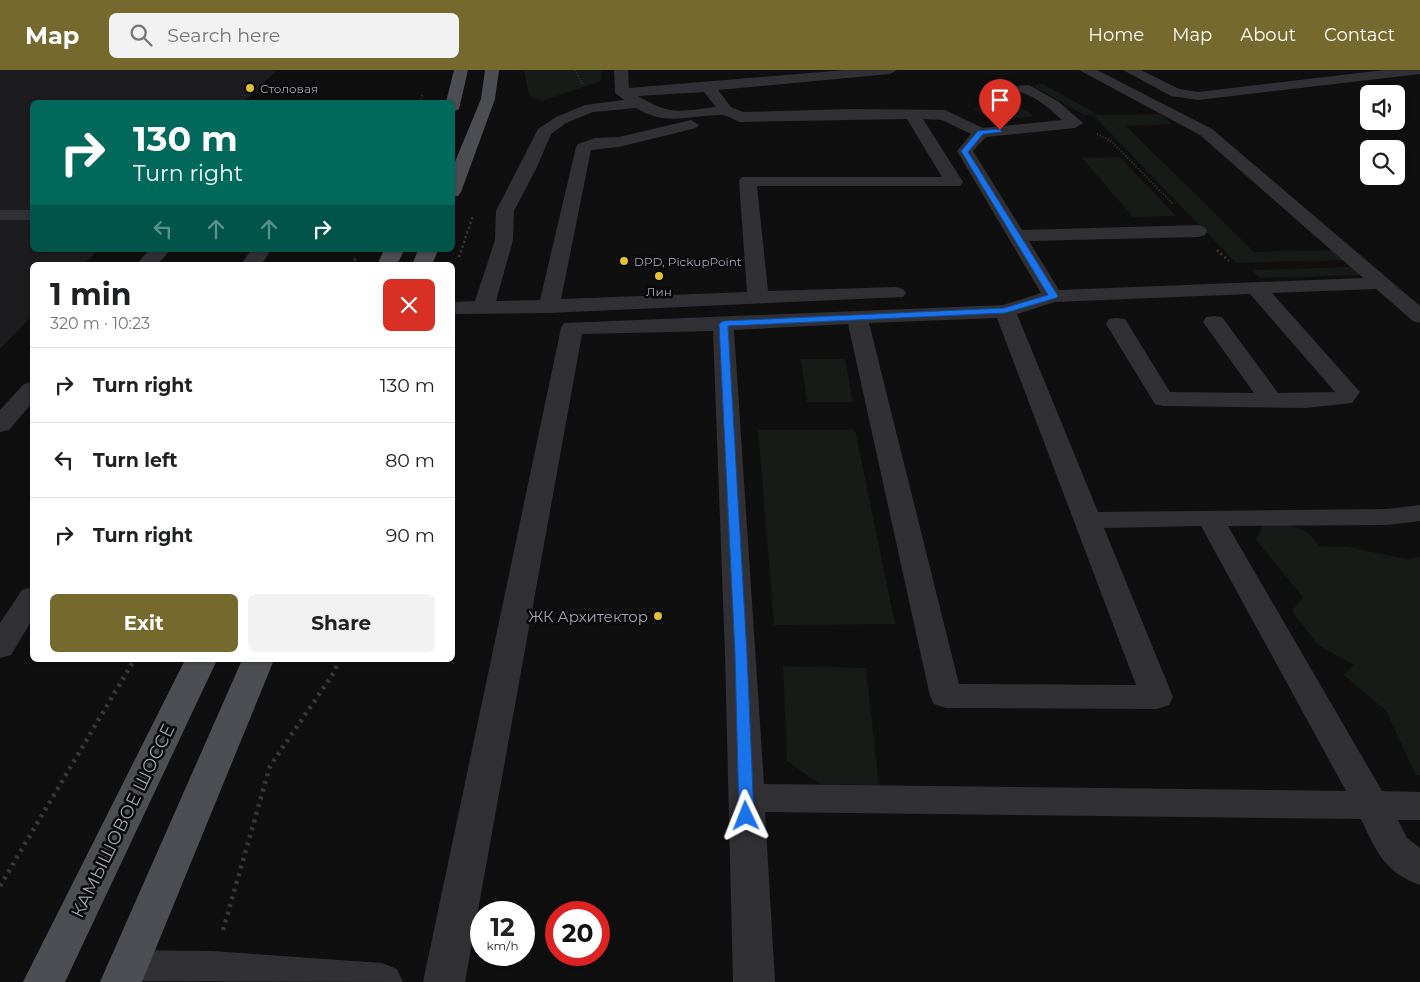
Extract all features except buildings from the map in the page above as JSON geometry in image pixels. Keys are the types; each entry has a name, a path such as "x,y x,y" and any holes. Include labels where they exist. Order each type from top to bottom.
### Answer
{"main road":[{"path":"454,100 461,70"},
{"path":"455,184 488,99 492,70"},
{"name":"КАМЫШОВОЕ ШОССЕ","path":"45,980 200,662"},
{"path":"124,975 257,662"}],"lane":[{"path":"621,70 622,93"},
{"path":"622,93 890,70"},
{"path":"1086,70 1206,132 1420,317"},
{"path":"1130,70 1176,92 1198,96 1420,70"},
{"path":"708,87 733,114"},
{"path":"992,92 1024,88 1054,105 1074,122"},
{"path":"622,93 652,112 670,116 733,114 945,115 981,132 1074,122"},
{"path":"484,307 504,240 505,211 529,167 544,132 561,120 590,108 640,103"},
{"path":"548,307 584,147 594,143 619,142 733,114"},
{"path":"758,295 748,181 954,182 913,116"},
{"path":"981,132 965,151 1053,296"},
{"path":"0,215 30,215"},
{"path":"1015,236 1198,231"},
{"path":"149,262 158,252"},
{"path":"444,982 572,328 723,324 1005,311 1053,296 1380,283"},
{"path":"1117,324 1163,399 1305,401 1344,398 1348,392 1255,287"},
{"path":"455,308 548,307 758,295 896,292"},
{"path":"857,317 946,696 1158,697 1005,311"},
{"path":"1214,322 1271,401"},
{"path":"723,324 741,654 745,798 754,982"},
{"path":"0,425 30,391"},
{"path":"1087,520 1387,517 1420,513"},
{"path":"1210,518 1394,848 1420,869"},
{"path":"0,647 30,601"},
{"path":"745,798 1420,806"},
{"path":"124,975 212,969 381,982"}],"path":[{"path":"1074,122 1111,141 1255,287"},
{"path":"0,886 133,662"},
{"path":"212,969 270,766 335,671 337,662"}],"shaded area":[{"path":"0,70 277,70 246,100 30,100 30,252 96,252 86,262 30,262 30,318 0,349"},
{"path":"524,70 601,70 601,81 542,101 529,96"},
{"path":"1043,84 1097,114 1084,115 1031,85"},
{"path":"1013,103 1034,116 993,121 972,108"},
{"path":"1160,114 1172,124 1126,126 1254,252 1334,250 1346,260 1236,263 1093,115"},
{"path":"1120,157 1176,216 1133,217 1082,158"},
{"path":"1351,267 1360,275 1260,278 1252,270"},
{"path":"801,359 845,359 853,402 807,402"},
{"path":"758,430 855,430 895,624 774,625"},
{"path":"1277,521 1306,532 1319,546 1348,547 1406,559 1420,557 1420,775 1416,775 1386,711 1344,675 1354,665 1318,645 1292,611 1303,597 1256,540 1263,525"},
{"path":"783,666 866,668 879,785 820,784 787,761"}],"place":[{"name":"Столовая","path":"250,88"},
{"name":"DPD, PickupPoint","path":"624,261"},
{"name":"Лин","path":"659,276"},
{"name":"ЖК Архитектор","path":"658,616"}],"route":[{"path":"746,816 741,654 723,324 1005,311 1053,296 965,151 981,132 1000,130"}]}
